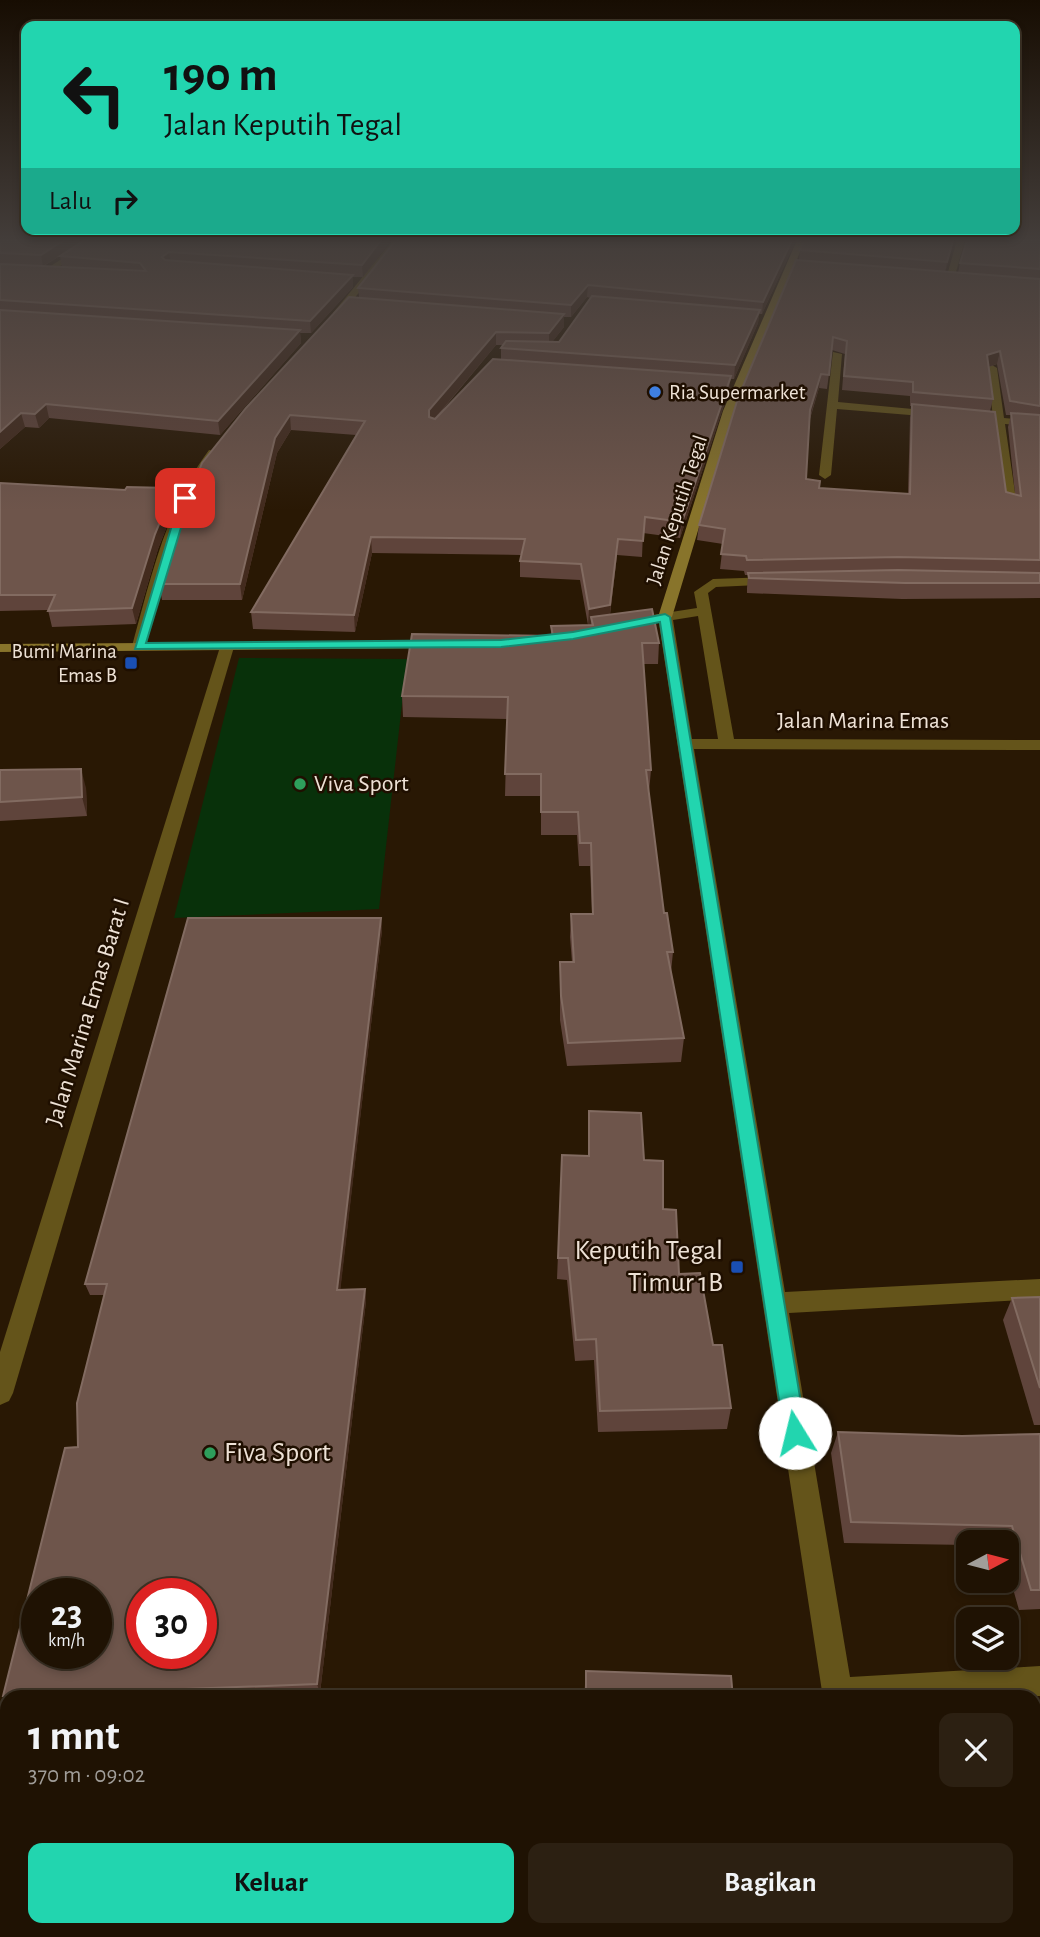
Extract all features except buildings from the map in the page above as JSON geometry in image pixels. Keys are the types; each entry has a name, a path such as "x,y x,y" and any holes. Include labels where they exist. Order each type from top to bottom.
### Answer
{"main road":[{"name":"Jalan Keputih Tegal","path":"616,627 665,617 732,384 757,330"},
{"path":"0,648 455,645"}],"street":[{"path":"825,475 837,354"},
{"path":"992,368 1011,506"},
{"path":"832,405 948,416"},
{"path":"961,417 1040,424"},
{"path":"139,646 185,498 196,476 226,438"},
{"path":"727,743 703,611 702,589 709,584 722,582 788,581"},
{"path":"703,611 665,617 836,1690"},
{"name":"Jalan Marina Emas Barat I","path":"0,1392 227,647"},
{"name":"Jalan Marina Emas","path":"686,744 1040,745"},
{"path":"774,1303 1040,1289"},
{"path":"910,1690 1040,1681"}],"green space":[{"name":"Viva Sport","path":"239,658 407,659 379,909 174,918"}],"place":[{"name":"Ria Supermarket","path":"655,392"},
{"name":"Bumi Marina Emas B","path":"131,663"},
{"name":"Viva Sport","path":"300,784"},
{"name":"Keputih Tegal Timur 1B","path":"737,1267"},
{"name":"Fiva Sport","path":"210,1453"}],"route":[{"path":"185,498 139,646 469,645 533,641 665,617 795,1433"}]}
